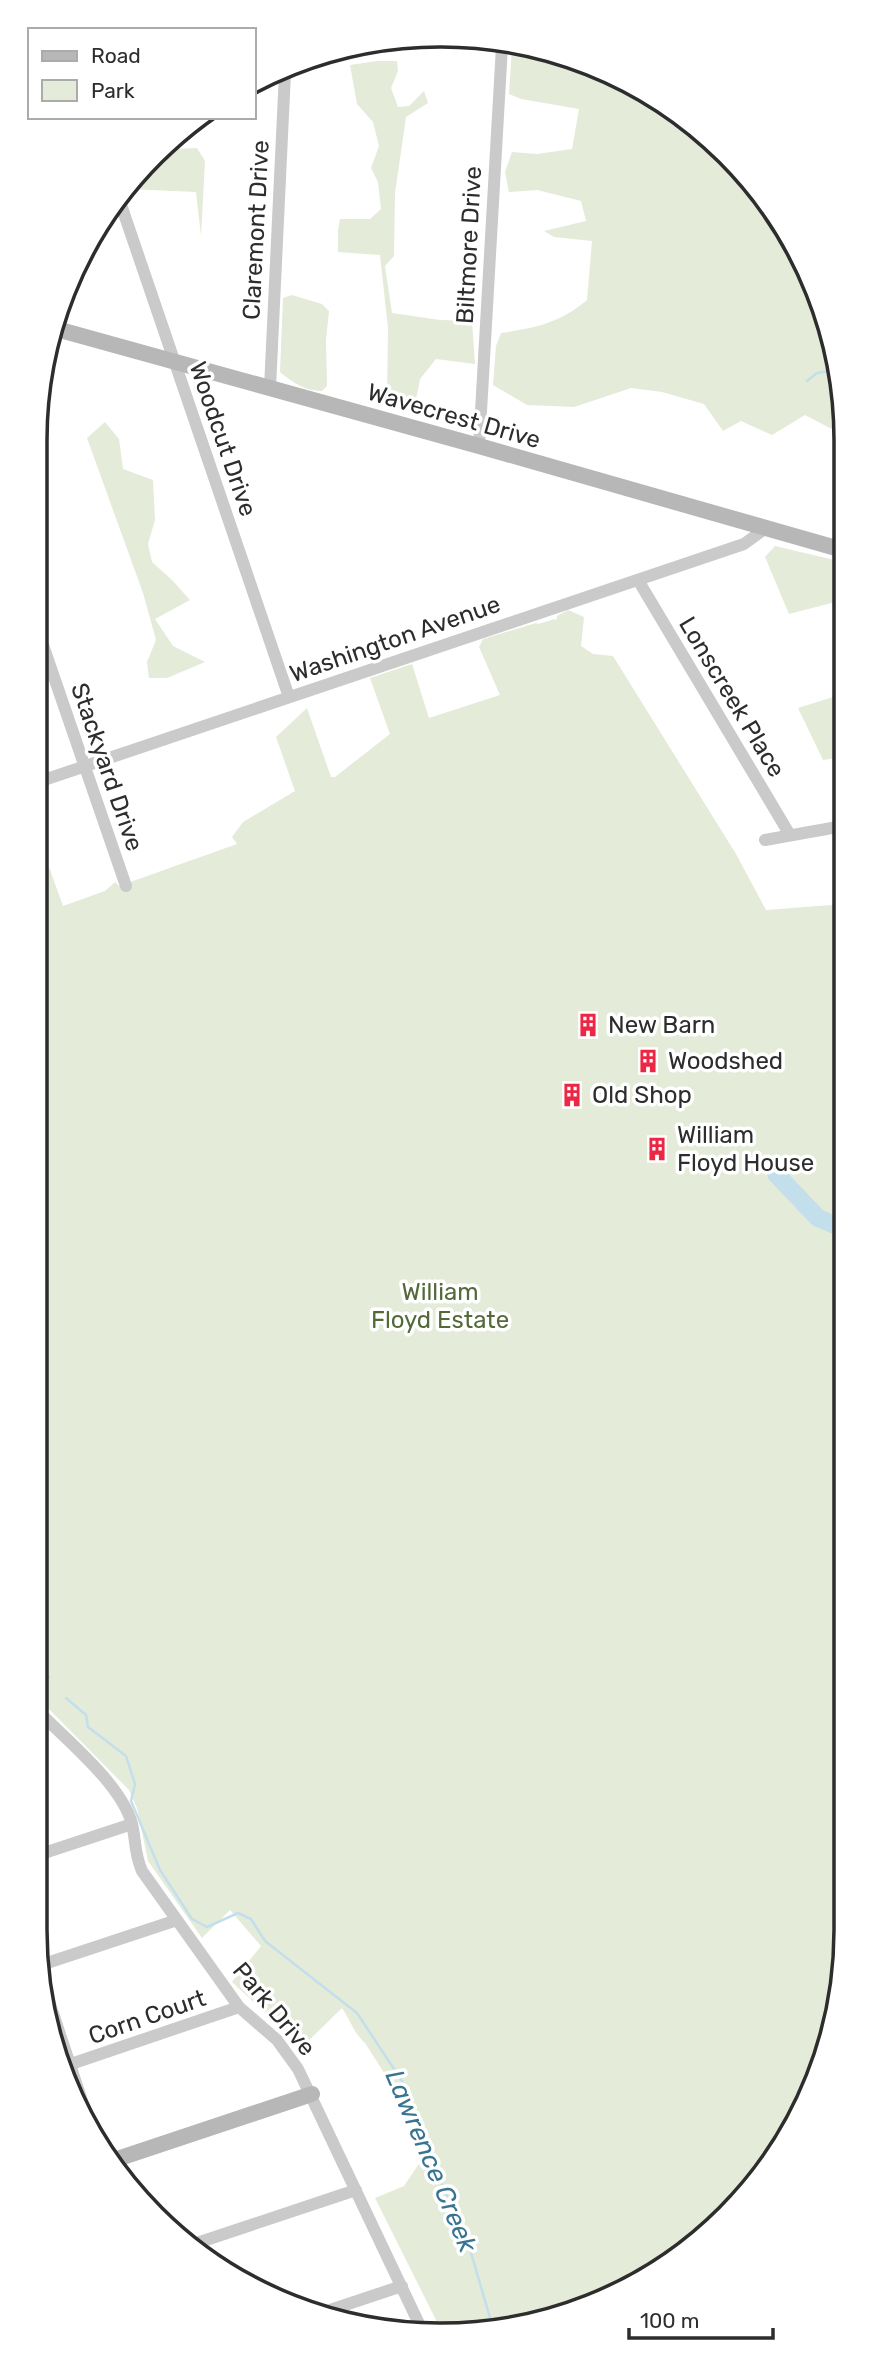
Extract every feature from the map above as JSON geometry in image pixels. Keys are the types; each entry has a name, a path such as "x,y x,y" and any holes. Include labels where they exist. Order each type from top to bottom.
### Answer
{"street":[{"name":"Biltmore Drive","path":"479,446 502,53"},
{"name":"Claremont Drive","path":"270,388 285,80"},
{"name":"Woodcut Drive","path":"123,210 289,697"},
{"name":"Wavecrest Drive","path":"63,331 834,547"},
{"name":"Washington Avenue","path":"47,779 744,544 766,528"},
{"name":"Lonscreek Place","path":"638,580 790,835"},
{"name":"Stackyard Drive","path":"47,657 126,886"},
{"path":"765,840 834,828"},
{"name":"Park Drive","path":"47,1720 104,1776 116,1792 132,1824 135,1855 142,1871 239,2007 277,2040 298,2069 418,2322"},
{"path":"47,1852 132,1824"},
{"path":"49,1962 177,1920"},
{"name":"Corn Court","path":"71,2064 239,2007"},
{"path":"121,2158 312,2094"},
{"path":"202,2241 356,2190"},
{"path":"336,2308 402,2286"}],"green space":[{"path":"512,54 567,68 637,100 680,129 719,162 767,222 804,290 826,364 834,430 805,415 772,435 741,421 723,431 704,404 662,392 631,388 574,407 527,405 493,385 496,346 501,333 547,323 567,314 587,300 592,241 554,237 544,231 586,221 581,201 537,190 509,192 505,172 512,152 537,154 572,149 579,109 521,99 509,94"},
{"path":"397,61 398,71 391,88 398,107 409,106 424,91 428,103 406,117 395,193 394,256 385,266 392,313 440,320 472,321 475,364 436,359 420,379 416,400 399,410 387,402 388,328 380,255 338,252 340,219 370,219 381,209 378,182 371,168 379,146 373,122 357,104 350,65"},
{"path":"197,148 205,161 201,236 196,192 138,189 177,149"},
{"path":"292,295 322,304 329,311 326,340 327,386 322,391 299,385 280,372 283,298"},
{"path":"105,422 119,439 123,469 153,480 155,520 148,544 152,562 190,600 155,619 173,646 205,662 167,678 149,678 147,662 156,640 143,593 87,438"},
{"path":"775,546 834,560 834,602 789,614 765,557"},
{"name":"William Floyd Estate","path":"568,610 584,617 581,646 593,654 613,656 736,854 766,910 834,905 833,1955 826,2006 804,2080 767,2148 719,2208 659,2256 591,2293 517,2315 437,2323 375,2198 404,2186 431,2146 342,2008 302,2047 232,1982 261,1946 230,1910 202,1938 148,1861 137,1808 129,1790 47,1707 47,868 49,867 63,906 105,891 115,882 119,886 237,844 232,837 243,822 295,791 276,737 307,708 331,777 335,777 390,734 370,678 412,664 429,718 500,695 479,647 483,639 536,623 556,621 557,616"},
{"path":"834,697 834,758 823,760 798,708"}],"waterway":[{"path":"807,381 817,373 827,371"},
{"path":"776,1174 818,1218 834,1225"},
{"name":"Lawrence Creek","path":"66,1698 86,1715 88,1727 126,1756 135,1784 131,1801 160,1870 192,1919 207,1927 238,1913 251,1919 265,1941 357,2013 402,2081 435,2170 467,2239 490,2319"}],"place":[{"name":"New Barn","path":"588,1025"},
{"name":"Woodshed","path":"648,1061"},
{"name":"Old Shop","path":"572,1095"},
{"name":"William Floyd House","path":"657,1149"}]}
